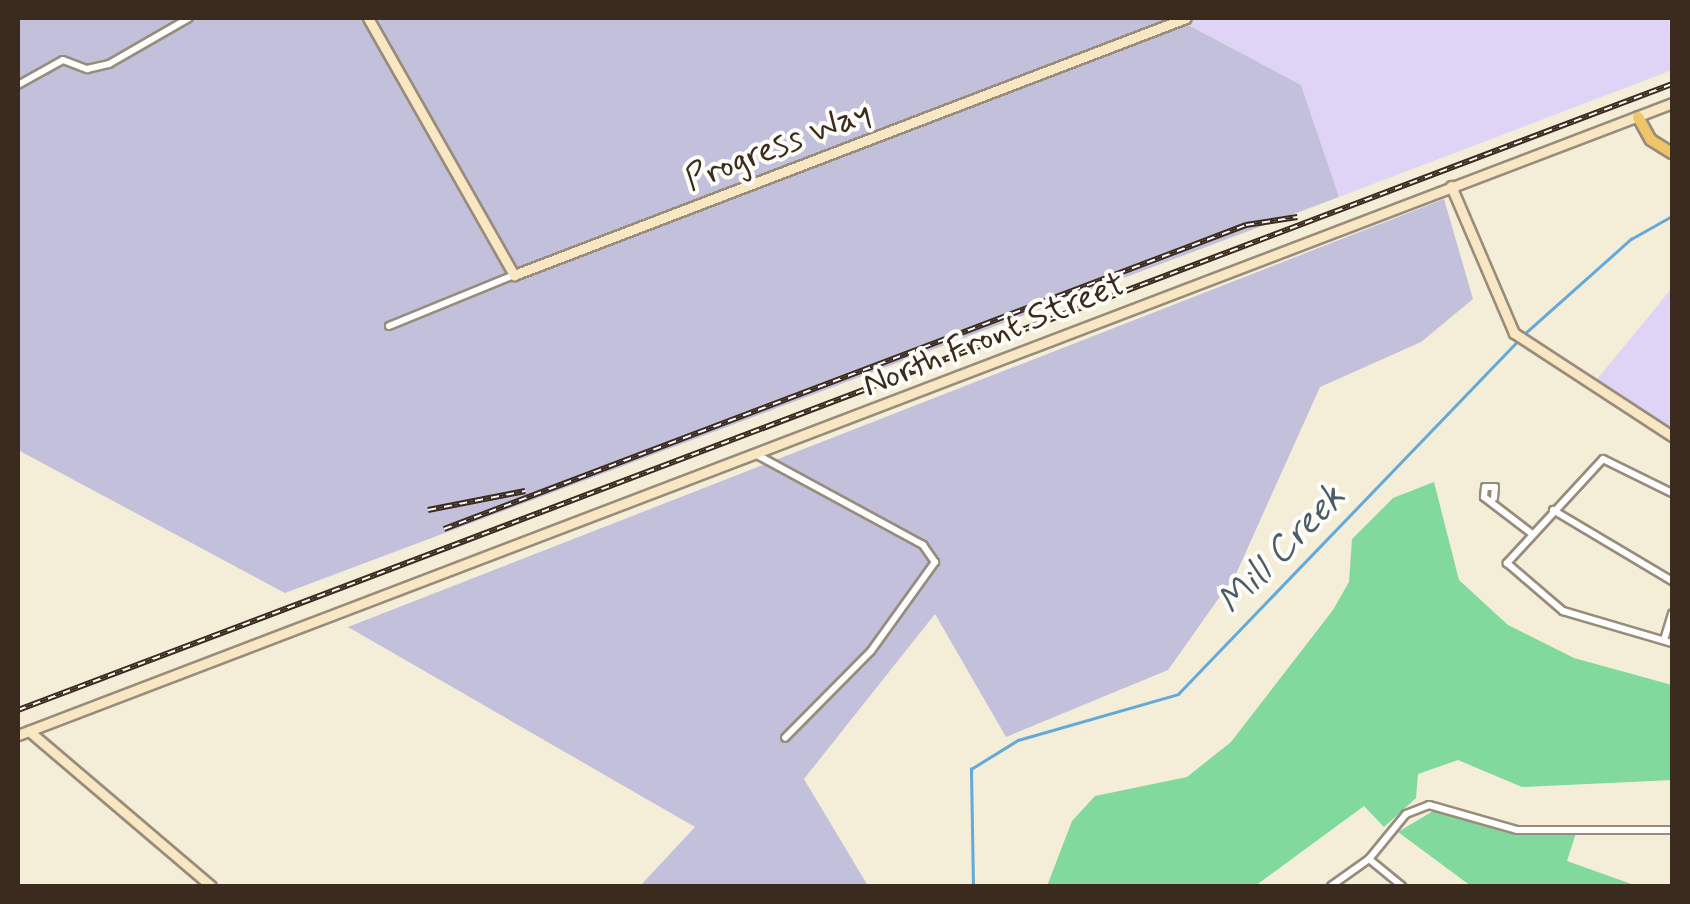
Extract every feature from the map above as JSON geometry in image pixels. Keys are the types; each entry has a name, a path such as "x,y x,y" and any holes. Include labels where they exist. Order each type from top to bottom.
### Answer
{"main road":[{"path":"368,18 514,276"},
{"name":"Progress Way","path":"514,276 1186,18"},
{"name":"North Front Street","path":"18,736 1672,104"},
{"path":"1638,117 1651,140 1672,152"},
{"path":"1451,186 1514,333 1524,344 1672,436"},
{"path":"29,731 212,886"}],"street":[{"path":"18,84 63,60 87,70 109,64 189,18"},
{"name":"Progress Way","path":"389,326 514,276"},
{"path":"759,456 923,544 935,562 871,651 785,738"},
{"path":"1672,494 1607,457 1531,533 1507,563 1564,611 1672,643"},
{"path":"1494,498 1531,533"},
{"path":"1553,510 1672,581"},
{"path":"1664,640 1672,613"},
{"path":"1331,886 1370,859 1406,814 1429,804 1517,830 1672,830"},
{"path":"1370,859 1402,886"}],"shaded area":[{"path":"18,18 1175,18 1301,85 1339,197 285,593 18,450"},
{"path":"1175,18 1669,18 1672,70 1339,197 1301,85"},
{"path":"1444,199 1473,299 1421,342 1320,387 1236,574 1168,670 1006,737 935,614 804,779 868,886 640,886 695,827 348,627"},
{"path":"1672,288 1672,429 1594,383"}],"green space":[{"path":"1434,482 1459,580 1508,625 1574,658 1672,685 1672,780 1522,787 1458,760 1418,774 1416,798 1384,827 1364,806 1255,886 1047,886 1072,821 1095,796 1187,777 1231,742 1333,610 1349,582 1352,539 1393,498"},
{"path":"1433,811 1515,835 1576,833 1567,861 1637,886 1471,886 1398,832"}],"waterway":[{"name":"Mill Creek","path":"1522,336 1631,239 1672,216"},
{"name":"Mill Creek","path":"973,886 971,769 1018,740 1178,694 1517,342"}],"railway":[{"path":"18,710 1672,84"},
{"path":"444,529 1246,225 1297,217"},
{"path":"428,510 525,491"}]}
